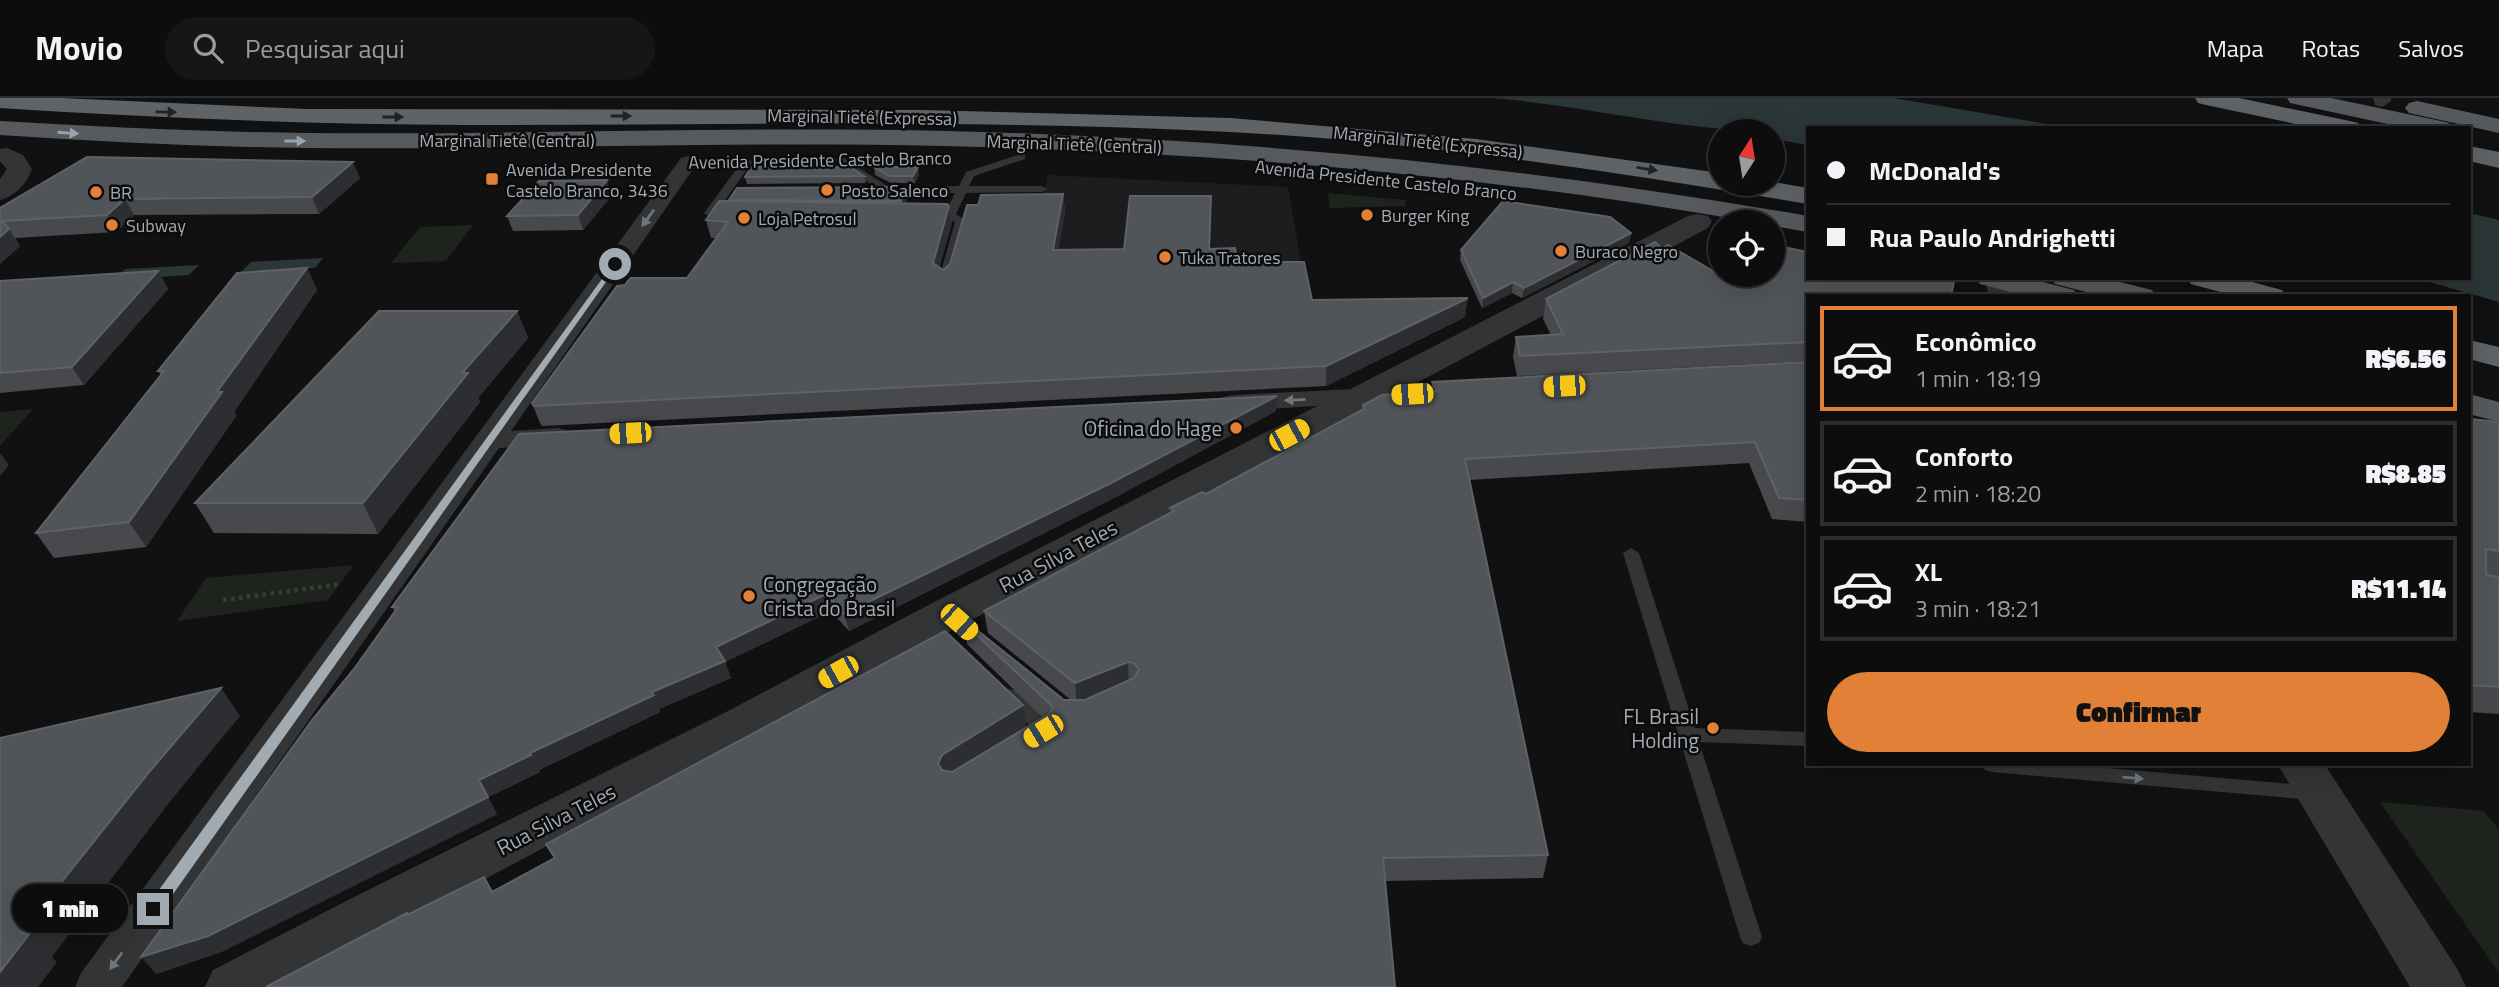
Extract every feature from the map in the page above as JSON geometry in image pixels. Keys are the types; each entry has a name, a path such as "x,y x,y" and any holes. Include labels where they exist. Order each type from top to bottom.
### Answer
{"highway":[{"path":"2206,98 2340,126"},
{"path":"2298,98 2431,126"},
{"path":"2377,99 2499,126"},
{"name":"Marginal Tietê (Expressa)","path":"0,101 147,112 352,117 835,116 1149,122 1307,130 1579,159 1708,179"},
{"path":"835,116 883,123 1194,133 1371,149 1607,178 1672,199"},
{"name":"Marginal Tietê (Central)","path":"0,128 252,141 822,137 1156,146 1369,162 1533,180 1672,199 1806,224"},
{"path":"2471,134 2499,141"},
{"path":"425,141 463,147 903,150 977,156"},
{"path":"2471,153 2499,160"},
{"path":"4,154 41,156"},
{"name":"Avenida Presidente Castelo Branco","path":"656,163 977,156 1134,159 1352,174 1512,192 1708,224"},
{"path":"1785,192 1806,195"},
{"path":"1785,237 1806,241"},
{"path":"2073,280 2133,294"},
{"path":"2208,280 2263,294"},
{"path":"1997,284 2052,294"},
{"path":"2471,350 2499,357"},
{"path":"2471,380 2499,387"},
{"path":"2471,405 2499,412"}],"street":[{"path":"0,192 18,176 20,167 17,160 4,154"},
{"path":"97,987 489,440 718,162"},
{"name":"Rua Silva Teles","path":"232,987 372,912 946,624 1363,397 1708,224"},
{"path":"1208,404 1425,394"},
{"path":"489,440 589,435"},
{"path":"2310,779 2439,987"}],"lane":[{"path":"950,215 971,174 1021,157"},
{"path":"838,159 887,190"},
{"path":"718,162 727,190"},
{"path":"860,190 1042,189"},
{"path":"727,190 740,190"},
{"path":"727,190 710,213 737,213"},
{"path":"923,214 950,215 961,220 944,282"},
{"path":"1631,553 1751,937"},
{"path":"996,684 1044,729 1021,745"},
{"path":"1688,735 1806,739"},
{"path":"2015,766 2310,779"}],"path":[{"path":"223,600 352,583 407,555"}],"shaded area":[{"path":"1491,98 1893,98 2059,126 1806,126 1806,145 1785,141 1785,119 1708,119 1708,128"},
{"name":"Tuka Tratores","path":"1048,175 1288,187 1311,319 1017,322"},
{"path":"1328,193 1405,200 1406,206 1330,208"},
{"path":"2471,213 2499,220 2499,302 2423,280 2471,280"},
{"path":"473,225 446,261 391,263 420,227"},
{"path":"323,258 315,268 241,272 251,262"},
{"path":"199,265 189,275 114,280 125,269"},
{"path":"33,409 0,446 0,412"},
{"path":"354,565 328,600 177,621 206,578"},
{"path":"2380,802 2484,811 2499,830 2499,973"}],"building":[{"path":"87,157 353,162 312,197 125,199 107,215 2,221 9,229 0,237 0,208"},
{"path":"751,167 850,167 864,176 745,177"},
{"path":"874,167 918,167 913,176 889,176"},
{"path":"607,180 578,215 507,216 539,181"},
{"path":"908,187 901,201 729,200 737,188"},
{"path":"1063,194 1053,250 1124,249 1130,196 1211,196 1209,249 1235,248 1238,262 1304,262 1312,300 1468,298 1326,366 534,406 532,403 617,286 625,285 630,278 687,278 728,222 706,220 719,201 947,204 949,206 933,263 943,270 950,264 967,205 978,205 981,195"},
{"path":"1503,201 1610,217 1631,233 1524,288 1513,282 1483,298 1461,250"},
{"path":"1655,242 1662,248 1668,245 1708,268 1708,287 1785,287 1785,247 1806,252 1806,280 1954,281 1951,294 1806,294 1806,342 1520,356 1516,337 1563,334 1546,299"},
{"path":"307,268 217,392 222,392 129,522 36,533 164,371 158,371 237,273"},
{"path":"158,271 72,367 0,373 0,281"},
{"path":"379,311 517,311 462,373 468,373 363,503 195,503"},
{"path":"1806,362 1806,500 1779,498 1755,442 1465,459 1548,855 1383,858 1395,987 266,987 407,913 484,877 492,892 555,858 546,844 945,631 1023,705 942,755 938,764 942,770 952,772 1049,714 1053,707 963,622 966,621 1064,700 1085,700 1134,678 1139,669 1134,663 1128,662 1075,683 984,611 1174,511 1170,508 1202,492 1206,494 1364,409 1363,405 1382,395 1437,391 1432,382"},
{"path":"1277,396 1111,483 844,614 826,594 716,647 725,661 652,692 654,695 479,780 488,797 208,936 141,957 312,720 354,669 398,607 392,607 519,434"},
{"path":"2471,419 2499,422 2499,551 2486,549 2486,575 2499,577 2499,687 2471,685"},
{"path":"221,688 150,771 21,933 30,933 0,972 0,738"}],"place":[{"name":"Avenida Presidente Castelo Branco, 3436","path":"492,179"},
{"name":"Posto Salenco","path":"827,190"},
{"name":"BR","path":"96,192"},
{"name":"Burger King","path":"1367,215"},
{"name":"Loja Petrosul","path":"744,218"},
{"name":"Subway","path":"112,225"},
{"name":"Buraco Negro","path":"1561,251"},
{"name":"Tuka Tratores","path":"1165,257"},
{"name":"Oficina do Hage","path":"1236,428"},
{"name":"Congregação Crista do Brasil","path":"749,596"},
{"name":"FL Brasil Holding","path":"1713,728"}],"route":[{"path":"153,909 615,264"}]}
